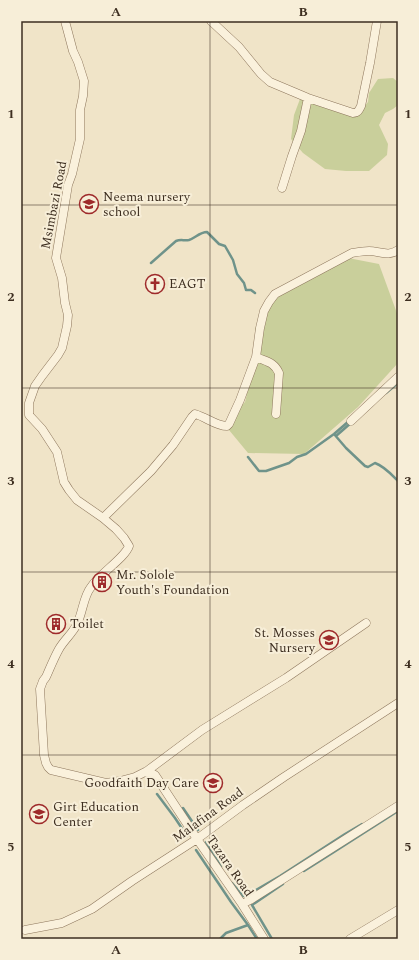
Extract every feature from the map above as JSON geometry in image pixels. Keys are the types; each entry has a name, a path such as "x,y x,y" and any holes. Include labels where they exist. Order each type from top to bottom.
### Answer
{"street":[{"name":"Msimbazi Road","path":"65,21 73,51 84,80 80,110 80,139 68,185 56,258 62,278 68,315 67,326 62,348 35,386 29,403 29,415 42,429 57,452 64,482 69,490 77,500 103,518 120,534 128,543 128,548 114,564 93,583 89,589 81,616 75,629 58,650 43,681 40,689 44,755 46,763 51,770 106,783 120,782 147,771"},
{"path":"210,21 239,47 261,74 270,82 308,98 353,113 359,111 364,95 377,21"},
{"path":"282,188 302,131 308,98"},
{"path":"103,518 151,471 173,445 195,414 219,425 227,426 229,424 240,400 256,357 264,311 275,294 352,253 371,251 390,254 398,250"},
{"path":"256,357 272,363 279,373 276,414"},
{"path":"351,421 398,377"},
{"path":"147,771 202,730 286,678 366,622"},
{"name":"Malafina Road","path":"25,930 62,923 92,908 197,840 249,801 398,703"},
{"name":"Tazara Road","path":"147,771 155,775 264,939"},
{"path":"242,904 257,896 398,806"},
{"path":"350,939 398,910"}],"green space":[{"path":"393,78 398,82 398,105 385,113 379,125 388,144 387,155 369,171 325,169 303,153 291,139 294,115 300,99 312,97 352,110 362,109 368,102 369,93 378,79"},
{"path":"343,257 379,264 398,316 398,363 358,407 304,454 248,453 224,424 245,402 256,357 255,329 270,302"}],"waterway":[{"path":"151,263 176,241 189,240 207,232 219,244 225,246 233,260 237,274 244,283 246,290 251,290 255,293"},
{"path":"386,393 398,383"},
{"path":"248,457 259,471 266,471 289,463 297,457 306,454 349,421"},
{"path":"336,436 352,422"},
{"path":"334,434 365,466 368,467 375,463 378,464 387,470 398,481"},
{"path":"157,794 187,836"},
{"path":"183,808 198,830"},
{"path":"304,871 398,811"},
{"path":"232,883 243,896 246,896 362,824"},
{"path":"206,842 221,867"},
{"path":"196,850 257,939"},
{"path":"272,939 252,905 283,884"},
{"path":"220,939 226,933 248,925"}],"place":[{"name":"Neema nursery school","path":"89,204"},
{"name":"EAGT","path":"155,284"},
{"name":"Mr. Solole Youth's Foundation","path":"102,582"},
{"name":"Toilet","path":"56,624"},
{"name":"St. Mosses Nursery","path":"329,640"},
{"name":"Goodfaith Day Care","path":"213,783"},
{"name":"Girt Education Center","path":"39,814"}]}
